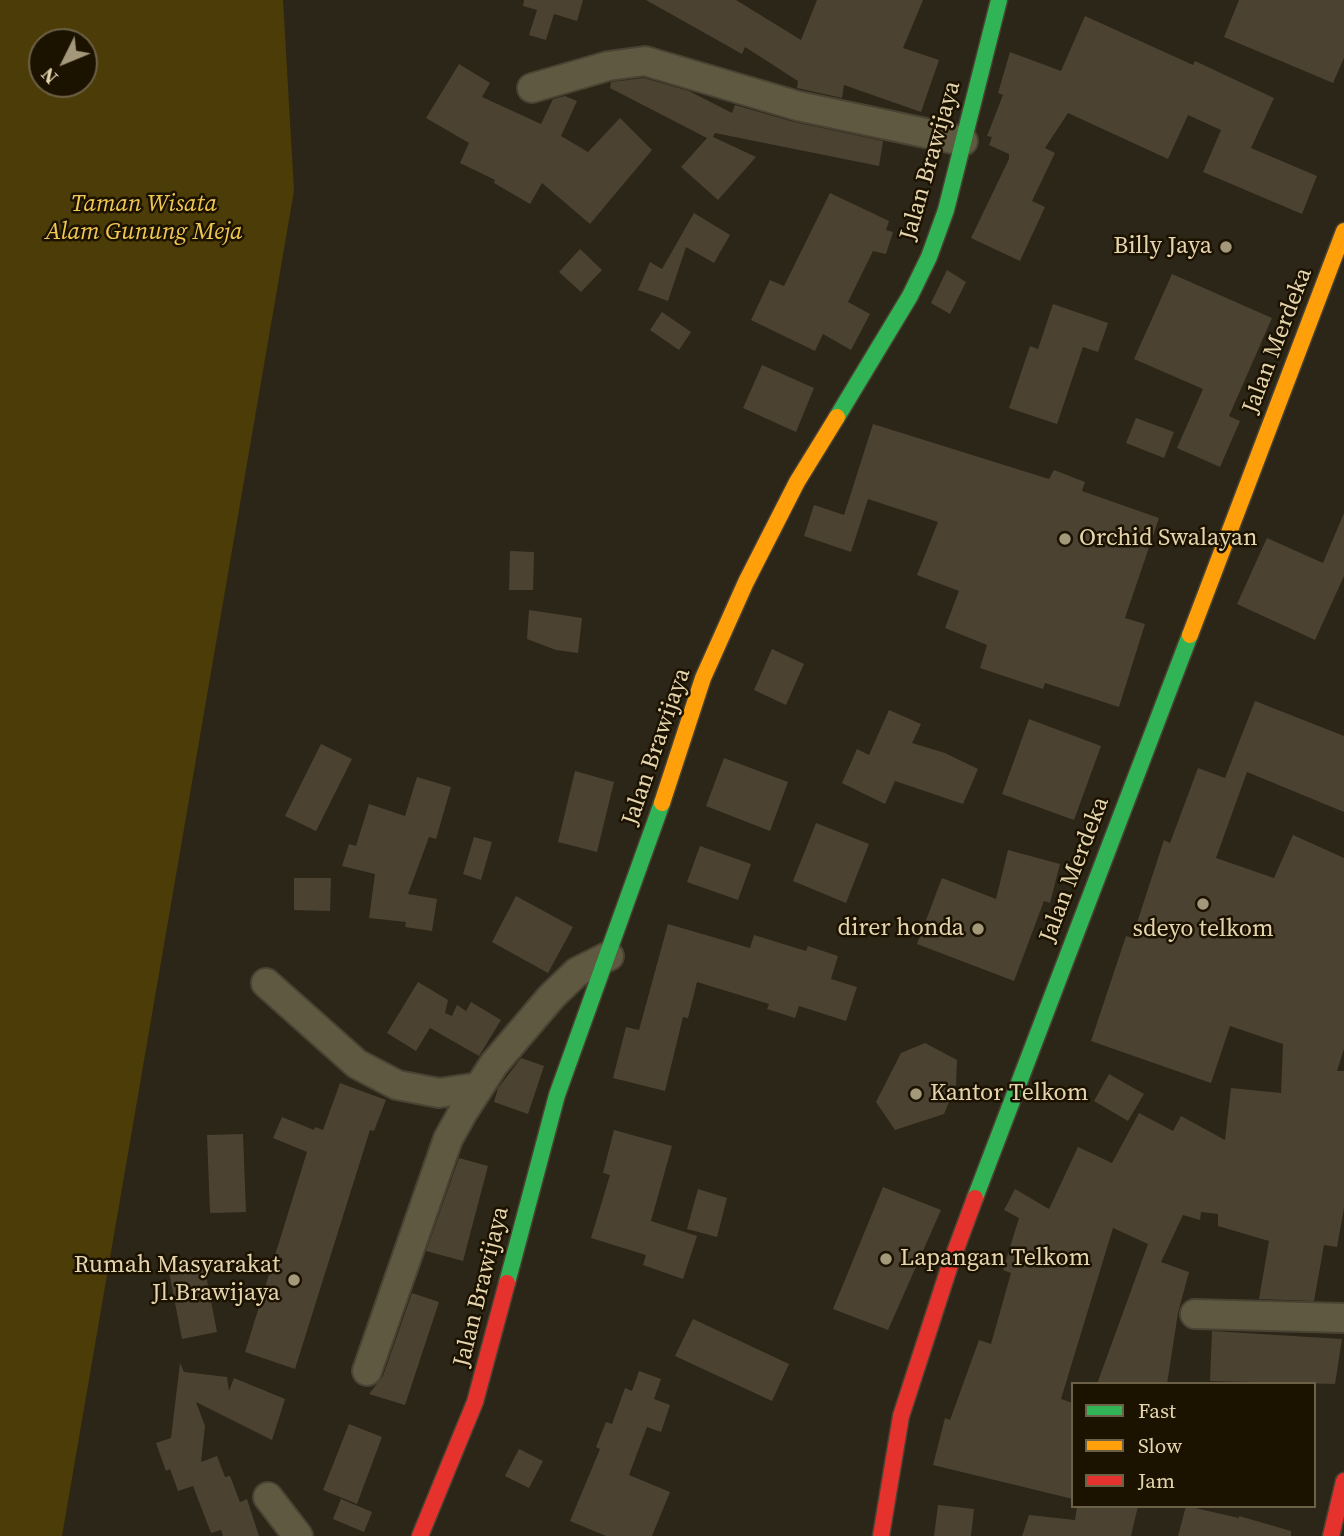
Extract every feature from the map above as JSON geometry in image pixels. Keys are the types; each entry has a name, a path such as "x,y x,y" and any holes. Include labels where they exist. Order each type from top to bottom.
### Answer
{"main road":[{"name":"Jalan Brawijaya","path":"420,1536 475,1402 557,1095 609,956 708,665 746,582 797,482 910,296 929,257 946,210 999,0"},
{"name":"Jalan Merdeka","path":"881,1536 901,1416 949,1269 1344,231"},
{"path":"1331,1536 1344,1481"}],"street":[{"path":"532,88 608,66 645,61 798,106 963,141"},
{"path":"367,1371 448,1139 494,1064 552,996 577,972 609,956"},
{"path":"266,983 357,1064 397,1085 439,1093 479,1087"},
{"path":"1195,1314 1344,1318"},
{"path":"268,1497 298,1536"}],"green space":[{"name":"Taman Wisata Alam Gunung Meja","path":"0,0 283,0 294,191 62,1536 0,1536"}],"building":[{"path":"524,0 583,0 577,21 554,14 546,40 529,35 537,10 523,6"},
{"path":"646,0 736,0 801,40 817,0 923,0 903,48 939,60 921,112 844,85 842,98 797,88 798,81 745,47 742,54"},
{"path":"1239,0 1344,0 1344,58 1333,83 1224,37"},
{"path":"1085,16 1193,65 1195,61 1274,98 1251,148 1317,176 1302,214 1203,172 1221,130 1188,115 1168,159 1068,113 1045,148 1055,153 1032,201 1045,207 1020,261 971,238 1009,159 1009,154 989,145 992,137 987,136 1003,95 998,93 1010,52 1061,71"},
{"path":"459,64 490,83 482,97 541,124 553,99 565,96 577,101 561,136 588,152 620,118 652,150 590,224 542,183 530,204 494,183 495,180 460,163 469,143 426,118"},
{"path":"644,78 689,91 732,113 735,105 794,122 883,141 879,166 715,133 713,137 756,157 718,200 681,167 707,138 610,88 611,82"},
{"path":"830,193 889,221 886,230 893,232 886,254 873,251 848,302 870,314 851,350 823,334 815,351 751,320 770,280 784,286"},
{"path":"694,213 730,235 714,263 686,247 668,301 638,290 650,262 662,269"},
{"path":"580,249 602,270 581,292 559,272"},
{"path":"947,270 966,282 950,314 931,303"},
{"path":"1172,274 1272,318 1229,416 1240,421 1220,467 1177,448 1203,389 1134,359"},
{"path":"1053,304 1108,323 1098,352 1083,347 1057,424 1009,408 1030,346 1038,349"},
{"path":"662,312 691,332 679,350 650,330"},
{"path":"762,365 814,388 796,432 743,408"},
{"path":"1136,418 1174,432 1164,458 1126,443"},
{"path":"873,424 1049,479 1054,470 1085,482 1082,491 1159,518 1125,618 1145,624 1119,707 1045,683 1043,689 980,668 987,645 945,628 959,591 917,575 938,522 868,499 851,552 804,536 814,505 844,515"},
{"path":"1344,513 1344,576 1315,640 1237,604 1267,538 1323,563"},
{"path":"510,551 534,552 533,590 509,590"},
{"path":"529,610 582,618 578,653 556,650 527,639"},
{"path":"772,649 804,664 786,705 754,690"},
{"path":"1255,701 1344,736 1344,812 1247,772 1216,858 1274,878 1293,835 1344,858 1344,1049 1337,1071 1344,1071 1344,1208 1337,1247 1324,1245 1314,1301 1259,1299 1269,1241 1218,1226 1218,1214 1201,1212 1200,1220 1183,1215 1161,1262 1189,1272 1178,1313 1167,1382 1098,1382 1148,1244 1113,1228 1061,1399 1071,1402 1071,1499 933,1465 945,1418 950,1420 979,1340 991,1344 1011,1273 1003,1270 1019,1218 1004,1210 1015,1189 1049,1209 1078,1147 1112,1163 1139,1113 1173,1131 1181,1116 1225,1140 1231,1088 1281,1093 1283,1044 1230,1026 1211,1083 1091,1041 1126,936 1132,938 1164,840 1170,843 1198,768 1225,778"},
{"path":"889,710 921,724 912,743 945,753 978,769 963,804 895,781 885,804 842,783 857,749 869,755"},
{"path":"1029,719 1101,746 1074,820 1002,794"},
{"path":"321,744 352,759 316,831 285,816"},
{"path":"724,758 788,782 770,831 706,806"},
{"path":"575,771 614,782 597,852 558,842"},
{"path":"417,777 451,787 436,839 429,837 408,894 437,899 432,931 405,927 406,922 369,918 375,874 342,866 349,844 356,846 369,804 405,816"},
{"path":"816,823 869,844 846,903 793,881"},
{"path":"474,837 492,842 481,880 463,874"},
{"path":"700,846 751,864 738,900 687,882"},
{"name":"direr honda","path":"1008,850 1060,864 1050,903 1044,901 1014,981 917,944 942,878 996,899"},
{"path":"294,878 331,878 330,911 294,910"},
{"path":"516,896 573,927 548,973 492,942"},
{"path":"668,924 750,948 754,935 806,951 808,946 838,956 831,979 857,987 846,1021 799,1006 795,1018 767,1009 769,1004 697,982 688,1018 683,1017 665,1091 613,1078 626,1027 639,1030"},
{"path":"418,982 448,1000 445,1013 452,1016 457,1005 466,1011 471,1002 501,1020 479,1056 430,1028 416,1051 387,1033"},
{"name":"Kantor Telkom","path":"925,1043 957,1060 956,1085 944,1114 895,1130 876,1102 901,1053"},
{"path":"521,1058 544,1066 528,1114 494,1102 498,1088"},
{"path":"1109,1074 1144,1094 1128,1121 1094,1101"},
{"name":"Rumah Masyarakat Jl.Brawijaya","path":"340,1083 386,1100 374,1131 370,1130 295,1369 245,1352 307,1152 273,1138 282,1117 314,1130 315,1127 323,1130"},
{"path":"614,1130 672,1146 651,1221 697,1236 683,1279 643,1265 646,1255 591,1238 610,1175 603,1173"},
{"path":"243,1134 246,1212 210,1213 207,1135"},
{"path":"459,1158 488,1166 463,1261 426,1251"},
{"name":"Lapangan Telkom","path":"883,1187 941,1210 888,1330 833,1309"},
{"path":"698,1189 727,1198 717,1237 687,1229"},
{"path":"204,1265 217,1332 182,1339 169,1272"},
{"path":"412,1293 439,1302 405,1405 369,1394 383,1376"},
{"path":"693,1319 789,1364 772,1401 675,1356"},
{"path":"1212,1331 1342,1339 1335,1384 1210,1381"},
{"path":"180,1363 184,1372 227,1377 229,1391 234,1378 285,1399 272,1440 196,1402 205,1426 201,1462 217,1456 225,1477 230,1476 240,1502 247,1499 259,1536 223,1536 221,1530 211,1533 193,1486 178,1491 170,1469 166,1471 156,1443 171,1438"},
{"path":"639,1371 661,1379 654,1399 670,1405 661,1432 647,1427 629,1475 670,1492 652,1536 606,1536 570,1521 600,1449 596,1447 606,1422 612,1424 625,1388 632,1391"},
{"path":"349,1424 382,1437 357,1504 323,1490"},
{"path":"519,1449 543,1461 529,1488 505,1476"},
{"path":"341,1499 372,1512 364,1532 333,1519"},
{"path":"938,1505 974,1509 971,1536 934,1536"},
{"path":"1077,1508 1138,1508 1131,1536 1022,1536 1029,1515 1075,1520"},
{"path":"1185,1508 1239,1516 1291,1531 1291,1536 1178,1536"}],"traffic: fast":[{"path":"837,417 910,296 929,257 946,210 999,0"},
{"path":"975,1198 1190,635"},
{"path":"507,1283 557,1095 662,803"}],"traffic: slow":[{"path":"1190,635 1344,231"},
{"path":"662,803 703,678 746,582 797,482 837,417"}],"traffic: jam":[{"path":"881,1536 901,1416 949,1268 975,1198"},
{"path":"420,1536 475,1402 507,1283"},
{"path":"1331,1536 1344,1481"}],"place":[{"name":"Billy Jaya","path":"1226,247"},
{"name":"Orchid Swalayan","path":"1065,539"},
{"name":"sdeyo telkom","path":"1203,904"},
{"name":"direr honda","path":"978,929"},
{"name":"Kantor Telkom","path":"916,1094"},
{"name":"Lapangan Telkom","path":"886,1259"},
{"name":"Rumah Masyarakat Jl.Brawijaya","path":"294,1280"}]}
